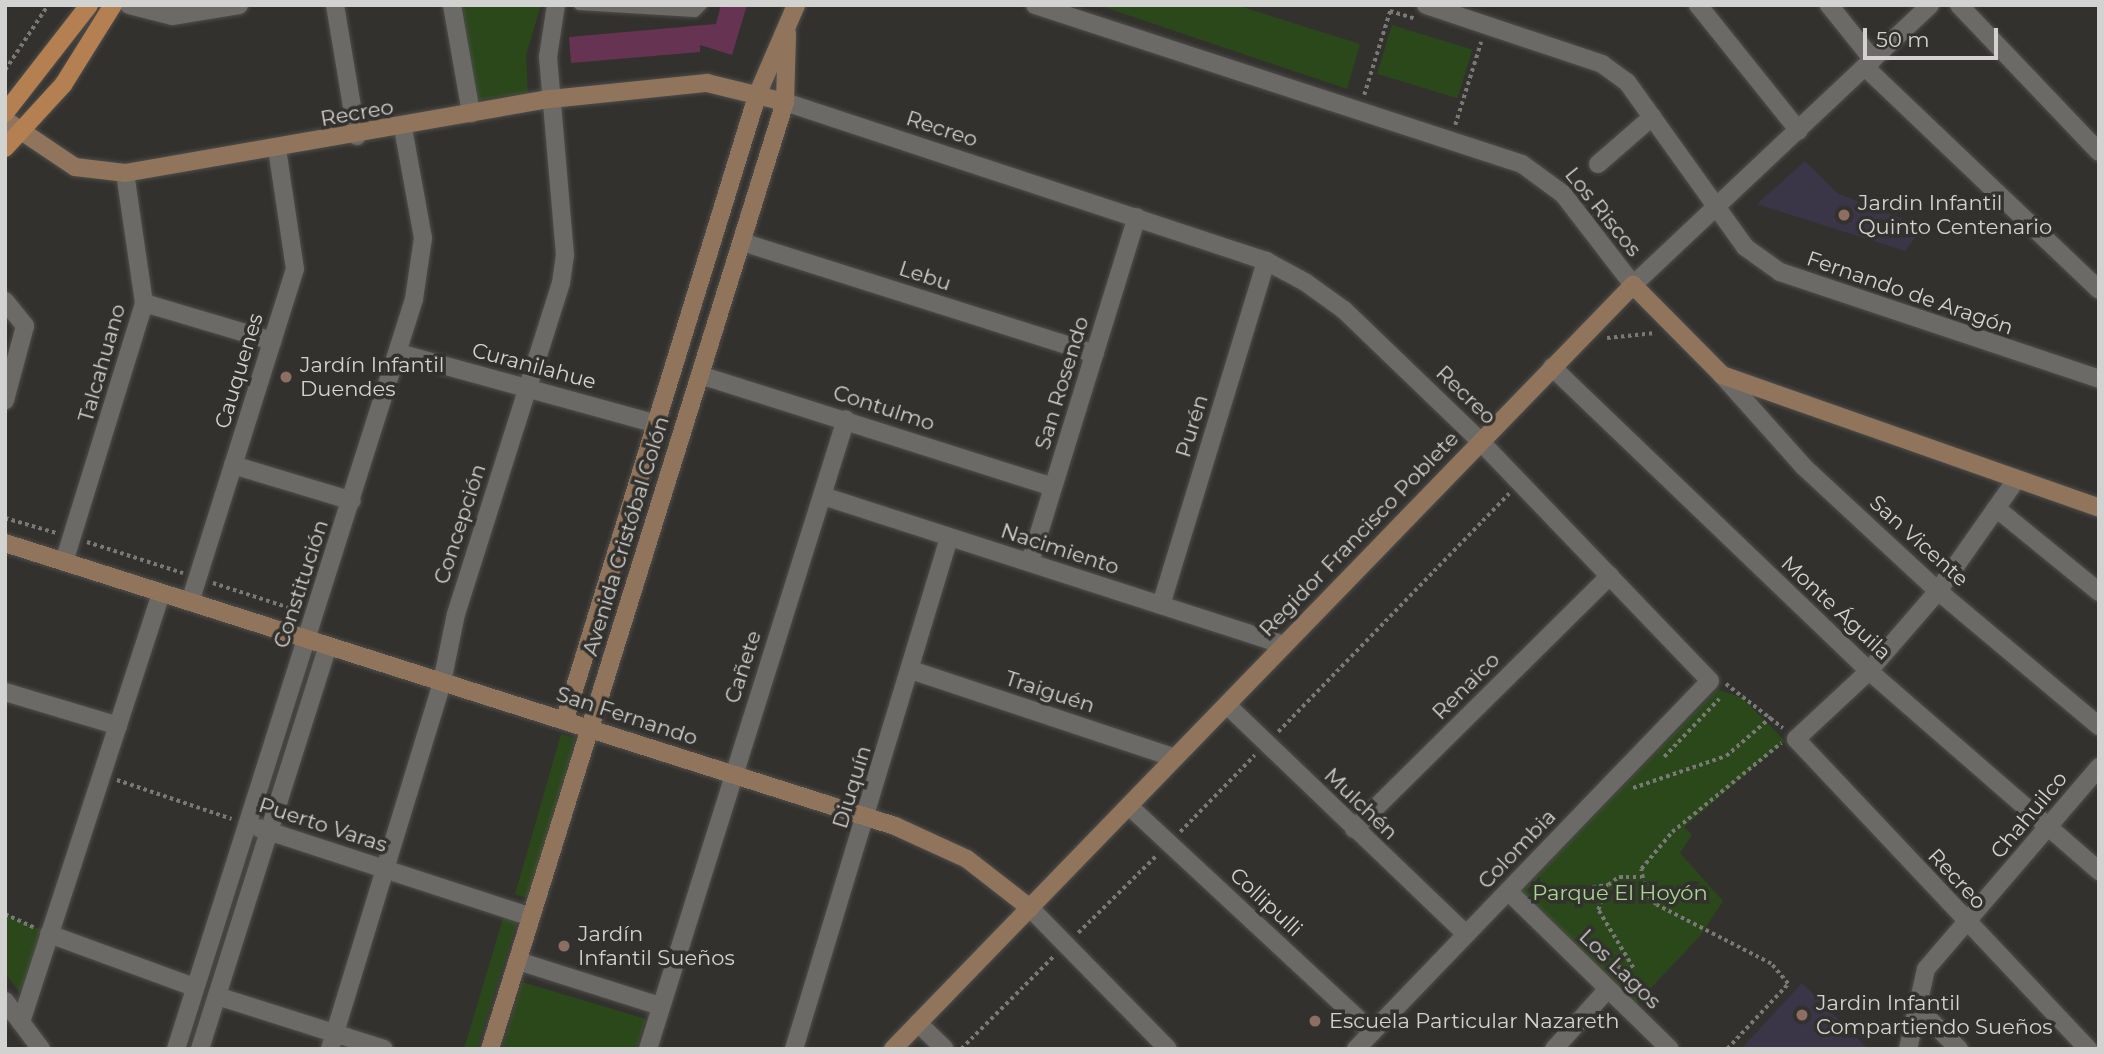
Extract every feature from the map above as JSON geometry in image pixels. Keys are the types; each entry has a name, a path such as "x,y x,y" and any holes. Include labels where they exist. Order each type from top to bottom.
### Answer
{"main road":[{"path":"5,113 89,5"},
{"path":"5,148 64,85 113,5"}],"street":[{"path":"129,5 173,16 239,5"},
{"path":"335,5 357,136"},
{"path":"452,5 471,113"},
{"name":"Concepción","path":"332,1041 388,870 442,682 456,614 565,255 548,57 556,5"},
{"name":"Avenida Cristóbal Colón","path":"565,719 758,93 787,33 796,5"},
{"name":"Los Riscos","path":"1035,5 1089,13 1522,164 1563,194 1633,285 1722,375 2099,508"},
{"path":"1698,5 1798,131"},
{"path":"1829,5 1869,63 2096,282"},
{"name":"Regidor Francisco Poblete","path":"893,1049 1633,285 1930,5"},
{"path":"1959,5 2099,152"},
{"name":"Fernando de Aragón","path":"1424,13 1455,9 1602,64 1627,82 1745,247 1796,280 2099,379"},
{"name":"Avenida Cristóbal Colón","path":"490,1049 785,102 787,33"},
{"name":"Recreo","path":"5,120 75,167 125,173 404,128 551,99 708,83 758,93 1137,217 1266,261 1344,310 1480,441 1710,681"},
{"path":"1598,164 1652,117"},
{"name":"Constitución","path":"176,1049 246,823 399,353 419,279 423,238 404,128"},
{"name":"Cauquenes","path":"190,602 295,269 277,149"},
{"name":"Talcahuano","path":"64,562 144,303 125,173"},
{"name":"San Rosendo","path":"1030,562 1137,217"},
{"name":"Lebu","path":"742,242 1095,354"},
{"name":"Purén","path":"1161,605 1266,261"},
{"path":"5,301 25,326 5,400"},
{"path":"144,303 272,341"},
{"name":"Curanilahue","path":"399,353 527,386 656,424"},
{"name":"Monte Águila","path":"1552,367 1869,671 2050,825 2099,871"},
{"name":"Contulmo","path":"700,375 846,419 1053,487"},
{"name":"San Vicente","path":"1722,375 1804,467 1938,591 2099,726"},
{"name":"Cañete","path":"648,1049 846,419"},
{"path":"233,465 352,501"},
{"path":"1869,671 1938,591 2016,480"},
{"name":"Nacimiento","path":"823,496 1284,645"},
{"path":"1996,508 2099,592"},
{"name":"Diuquín","path":"794,1049 867,817 949,538"},
{"name":"San Fernando","path":"5,543 733,773 867,817 956,852 1030,908 1168,1049"},
{"name":"Renaico","path":"1354,829 1609,576"},
{"path":"21,1022 161,593"},
{"path":"200,1049 328,646"},
{"name":"Traiguén","path":"911,670 1175,758"},
{"name":"Recreo","path":"1869,671 1796,739 2082,1047"},
{"name":"Colombia","path":"1356,1049 1466,934 1514,896 1710,681"},
{"path":"5,692 118,726"},
{"name":"Mulchén","path":"1227,705 1466,934"},
{"name":"Chahuilco","path":"1908,1049 1926,969 2099,767"},
{"name":"Collipulli","path":"1129,806 1372,1032"},
{"name":"Puerto Varas","path":"246,823 531,917"},
{"name":"Los Lagos","path":"1514,896 1606,990 1671,1049"},
{"path":"49,934 194,987"},
{"path":"518,961 660,1006"},
{"path":"1554,1049 1606,990"},
{"path":"217,996 332,1041 384,1049"},
{"path":"5,1001 41,1049"},
{"path":"1918,1008 1958,1049"},
{"path":"918,1023 945,1049"}],"lane":[{"path":"579,5 695,12 702,5"}],"path":[{"path":"5,70 48,5"},
{"path":"1363,98 1390,11 1424,13"},
{"path":"1455,127 1477,55"},
{"path":"961,1049 1169,843 1521,483"},
{"path":"5,519 315,615"},
{"path":"1641,877 1661,842 1791,735 1742,692 1710,681"},
{"path":"1623,796 1651,780 1726,756 1771,717"},
{"name":"Puerto Varas","path":"102,775 246,823"},
{"path":"1594,950 1629,973 1633,968 1600,921 1601,896 1608,885 1619,877 1641,877"},
{"path":"1641,877 1650,899 1671,915 1760,958 1788,984 1727,1049"},
{"path":"1514,896 1608,885"},
{"path":"5,914 49,934"}],"shaded area":[{"name":"Jardin Infantil Quinto Centenario","path":"1805,161 1837,193 1923,227 1905,251 1757,204"},
{"name":"Jardin Infantil Compartiendo Sueños","path":"1802,983 1868,1049 1741,1049"}],"green space":[{"path":"457,5 541,5 526,55 528,93 471,101"},
{"path":"1098,5 1236,5 1360,44 1347,89"},
{"path":"1392,25 1472,50 1457,98 1377,74"},
{"name":"Parque El Hoyón","path":"1717,689 1742,698 1785,741 1684,827 1692,835 1680,853 1723,901 1700,936 1633,1007 1519,894"},
{"path":"561,734 575,738 529,899 515,895"},
{"path":"5,914 45,931 20,993 5,973"},
{"path":"504,915 518,919 477,1049 464,1049"},
{"path":"522,982 646,1019 636,1049 502,1049"}],"building":[{"path":"721,5 747,5 732,55 700,45 700,52 571,63 569,37 716,24"}],"place":[{"name":"Jardin Infantil Quinto Centenario","path":"1844,215"},
{"name":"Jardín Infantil Duendes","path":"286,377"},
{"name":"Jardín Infantil Sueños","path":"564,946"},
{"name":"Jardin Infantil Compartiendo Sueños","path":"1802,1015"},
{"name":"Escuela Particular Nazareth","path":"1315,1021"}]}
